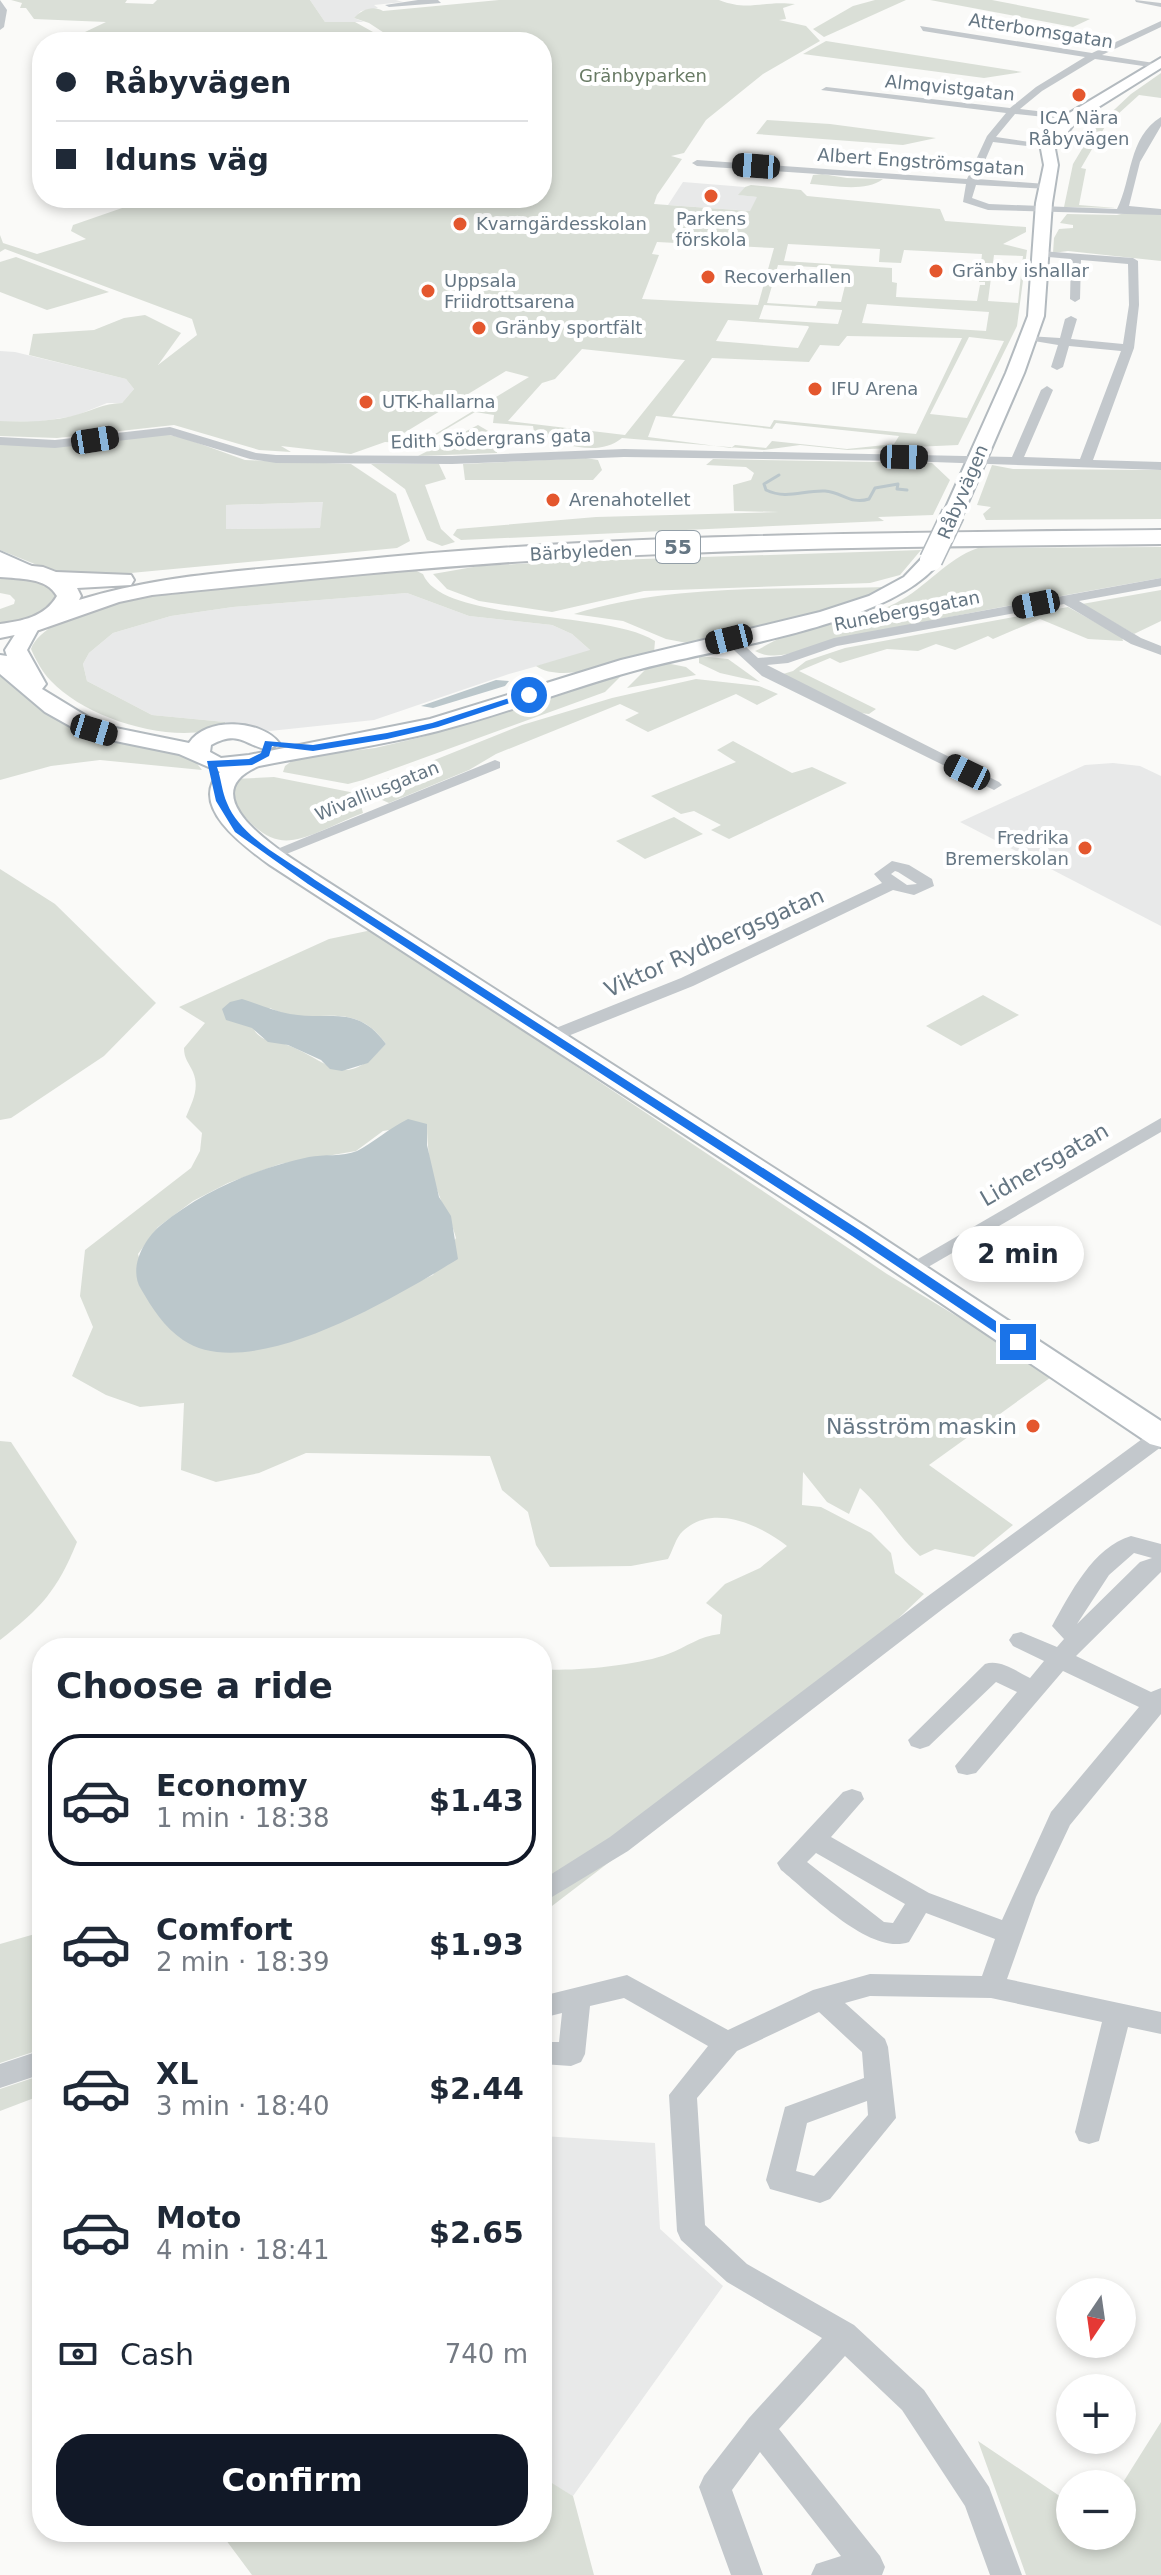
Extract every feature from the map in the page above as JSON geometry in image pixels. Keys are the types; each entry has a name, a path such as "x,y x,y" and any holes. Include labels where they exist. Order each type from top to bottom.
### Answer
{"main road":[{"name":"Råbyvägen","path":"229,760 434,725 629,665 827,617 876,600 911,581 931,560 983,460 1036,316 1046,187 1051,165 1048,149 1071,118 1157,64"},
{"path":"1086,128 1097,103"},
{"path":"1051,165 1069,151"},
{"name":"Bärbyleden","path":"0,570 27,571 56,579 112,581 398,553 596,541 905,531 1161,528"},
{"name":"Bärbyleden","path":"0,631 30,626 114,596 152,588 395,563 751,544 1161,537"},
{"path":"0,558 27,571"},
{"path":"54,615 65,606 69,596 56,579"},
{"path":"30,626 16,650 19,660 32,681 66,707 142,734 176,738 229,760"},
{"path":"0,661 21,683 71,719 121,738 229,760"},
{"path":"229,760 221,801 238,830 1161,1436"}],"street":[{"path":"389,5 437,3 432,0"},
{"path":"1139,0 1161,5"},
{"path":"0,2 3,6 0,27"},
{"path":"1161,24 1049,80 1013,112 989,140 969,182 967,200 973,204 1044,210 1161,212"},
{"name":"Atterbomsgatan","path":"923,28 1157,64"},
{"name":"Almqvistgatan","path":"826,90 1071,118"},
{"path":"1124,209 1130,170 1150,132 1161,120"},
{"path":"995,140 1045,145"},
{"name":"Albert Engströmsgatan","path":"697,163 1046,187"},
{"path":"1041,254 1133,261 1134,305 1128,348 1085,464"},
{"path":"1075,299 1076,257"},
{"path":"1057,367 1071,319"},
{"path":"1028,339 1128,348"},
{"path":"1016,462 1047,390"},
{"name":"Edith Södergrans gata","path":"0,441 55,444 160,431 188,434 254,456 276,459 452,460 624,453 1161,466"},
{"name":"Runebergsgatan","path":"756,662 783,660 834,642 1161,582"},
{"path":"1065,599 1136,641 1161,651"},
{"path":"729,639 781,680 994,785"},
{"name":"Wivalliusgatan","path":"273,854 495,765"},
{"name":"Viktor Rydbergsgatan","path":"552,1036 687,982 894,884"},
{"name":"Lidnersgatan","path":"909,1270 1161,1124"},
{"path":"552,1887 619,1844 936,1602 1161,1436"},
{"path":"1078,1638 1064,1626 1084,1591 1117,1552 1131,1544 1161,1552"},
{"path":"967,1766 1078,1638 1148,1568 1161,1563"},
{"path":"991,1987 1023,1897 1060,1819 1158,1701 1021,1640"},
{"path":"920,1740 993,1670 1033,1690"},
{"path":"852,1799 790,1863 877,1931 900,1935 920,1900"},
{"path":"814,1839 920,1900 1010,1934"},
{"path":"1006,2575 978,2498 913,2400 844,2335 737,2273 691,2231 683,2095 727,2043 822,1998 870,1985 991,1987 1161,2023"},
{"path":"552,2005 627,1986 727,2043"},
{"path":"822,1998 875,2047 879,2084"},
{"path":"552,2053 571,2054 577,2000"},
{"path":"1089,2132 1118,2013"},
{"path":"0,2076 32,2065"},
{"path":"747,2575 715,2487 760,2428 844,2335"},
{"path":"760,2428 869,2567 827,2575"}],"shaded area":[{"path":"310,0 403,2 374,5 378,8 361,11 354,18 364,22 325,22"},
{"name":"Parkens förskola","path":"683,182 745,187 739,195 757,197 757,200 751,211 668,205"},
{"path":"0,351 126,379 134,389 122,403 107,403 75,416 36,422 0,421"},
{"path":"324,502 320,528 226,529 226,505"},
{"path":"407,593 469,616 552,625 572,634 591,651 509,674 374,720 270,731 225,722 152,715 87,681 83,664 89,653 113,633 171,616 233,607"},
{"path":"496,680 509,681 505,686 433,708 421,706"},
{"name":"Fredrika Bremerskolan","path":"1113,763 1140,766 1161,776 1161,926 960,822 1085,765"},
{"path":"242,999 290,1014 354,1019 365,1023 386,1044 368,1063 342,1071 330,1069 321,1060 288,1045 268,1042 252,1028 226,1020 222,1009 230,1002"},
{"path":"408,1119 427,1124 427,1145 439,1197 451,1216 458,1259 363,1313 284,1344 246,1352 212,1351 183,1340 159,1317 141,1289 136,1272 144,1246 161,1225 195,1201 231,1182 309,1157 357,1151"},
{"path":"552,2137 655,2143 660,2229 723,2286 573,2496 552,2484"}],"green space":[{"path":"11,0 127,0 125,3 153,4 157,0 310,0 325,22 355,22 373,32 85,32 106,22 34,19 26,8 20,8 22,3"},
{"name":"Gränbyparken","path":"499,0 719,0 739,5 795,4 783,8 786,19 779,20 806,26 820,41 763,74 706,120 684,153 671,156 682,159 654,204 750,211 757,197 738,195 751,185 801,190 807,196 940,209 945,221 1026,227 1026,232 1003,244 1027,250 1017,326 958,445 848,450 800,445 764,450 732,447 766,448 772,441 847,449 894,444 899,436 776,423 772,429 656,416 648,437 715,446 622,438 612,444 591,448 535,437 533,426 493,423 494,415 475,412 421,444 385,442 351,454 281,446 291,452 259,450 174,425 57,438 0,436 0,421 36,421 72,416 122,403 134,389 126,379 29,355 33,334 94,330 124,318 145,315 181,333 158,365 197,335 192,319 5,249 0,252 0,235 3,243 37,254 86,239 71,231 73,225 122,208 552,208 552,32 383,32 354,18 367,9 383,11","holes":["657,242 774,248 758,305 642,299 659,255 652,254","788,244 880,249 879,262 901,263 904,250 982,254 979,282 985,282 985,285 980,285 977,301 896,297 897,283 892,282 892,268 784,261","994,255 1023,256 1018,303 988,301","778,265 849,269 841,302 818,301 816,306 767,303","867,304 989,312 986,331 862,323","764,305 842,310 838,324 759,319","728,320 808,326 798,348 716,341","847,336 962,338 916,434 774,420 770,427 672,416 712,358 809,362 820,345 839,346","969,337 1004,341 967,418 930,414","582,349 685,360 625,435 508,421 542,383 555,379","506,371 529,377 422,442 399,436"]},
{"path":"875,0 906,0 824,37 813,29 853,6"},
{"path":"930,0 992,0 1090,19 1073,27"},
{"path":"826,41 1022,72 984,78 803,54"},
{"path":"1161,73 1161,98 1139,95 1107,124 1100,123 1131,94"},
{"path":"767,120 830,124 936,138 903,145 756,134"},
{"path":"1097,124 1106,125 1081,168 1086,169 1079,205 1116,208 1064,207 1073,164"},
{"path":"813,175 883,179 857,187 810,184"},
{"path":"1133,211 1161,213 1161,261 1068,251 1053,253 1054,238 1059,229 1073,228 1073,225 1060,223 1067,214 1117,215"},
{"path":"16,257 109,292 47,310 0,292 0,262"},
{"path":"478,425 495,435 497,453 418,456"},
{"path":"160,433 184,438 245,460 351,464 396,494 410,541 397,548 88,577 42,567 0,550 0,445","holes":["323,502 320,528 226,529 226,505"]},
{"path":"713,459 932,463 950,480 933,515 878,517 884,521 461,540 453,535 457,529 596,517 779,512 734,511 733,485 751,480 754,473 746,467 706,465"},
{"path":"598,460 602,470 593,480 465,480 463,464"},
{"path":"371,464 439,464 446,479 425,485 441,529 455,542 442,546 427,540 405,489"},
{"path":"992,465 1013,469 1161,470 1161,519 986,520 983,514 991,507 977,505"},
{"path":"1161,547 1161,578 837,640 785,655 755,651 783,637 868,614 896,603 956,559 978,548"},
{"path":"921,550 900,575 870,583 644,591 552,612 479,601 447,589 433,574 479,566 552,562"},
{"path":"408,567 423,574 436,590 460,601 632,631 655,641 654,653 577,672 548,671 536,666 590,650 572,634 552,625 469,616 407,593 233,607 171,616 113,633 89,653 83,664 87,681 152,715 225,722 225,726 182,733 133,726 87,707 51,681 31,649 52,627 91,609 144,596 265,579"},
{"path":"0,574 23,576 44,583 56,592 54,601 35,617 0,625 0,609 14,604 15,600 10,595 0,593"},
{"path":"887,587 880,593 817,614 687,643 666,639 623,621 574,614 650,597 690,593"},
{"path":"1161,590 1161,621 1134,634 1082,604"},
{"path":"1068,607 1122,637 1123,641 1088,639 1040,619 993,639 988,636 955,650 936,644 918,651 887,649 840,663 830,658 799,671 876,709 869,714 860,713 783,674 806,661 845,648"},
{"path":"699,656 728,659 760,682 720,673 699,663"},
{"path":"666,663 686,667 696,675 627,688 646,669"},
{"path":"625,672 605,692 363,780 348,784 283,772 285,766 296,758 375,748 422,737"},
{"path":"0,675 60,722 120,741 178,751 195,761 202,770 100,760 51,766 0,780"},
{"path":"696,679 759,686 778,694 757,705 736,694 648,732 625,720 639,713 620,704 496,754 469,770 389,803 373,796 367,787 522,725 612,698"},
{"path":"733,741 792,773 812,767 847,783 729,839 711,830 721,825 694,811 681,814 651,796 736,762 717,750"},
{"path":"274,777 350,792 359,798 363,813 304,837 275,839 260,831 229,795 233,779"},
{"path":"674,817 703,834 645,859 616,841"},
{"path":"0,869 55,904 156,1003 104,1056 11,1118 0,1120"},
{"path":"372,930 887,1274 1054,1375 929,1465 1013,1525 974,1557 935,1549 920,1556 860,1488 849,1514 827,1502 803,1472 802,1505 821,1507 871,1533 891,1553 895,1573 924,1594 778,1733 552,1906 552,1670 641,1661 720,1634 722,1615 706,1603 725,1584 760,1568 787,1546 764,1531 736,1520 708,1519 683,1531 668,1559 631,1566 550,1567 536,1545 528,1512 502,1490 490,1456 306,1453 259,1473 216,1482 181,1470 184,1403 140,1407 106,1395 72,1376 93,1327 80,1296 85,1250 191,1168 200,1151 202,1133 186,1117 196,1084 184,1048 205,1023 179,1007 329,939","holes":["270,1008 285,1014 345,1017 359,1021 373,1029 386,1044 359,1066 349,1070 339,1069 290,1046 260,1037 253,1028","427,1124 433,1178 456,1238 433,1275 400,1290 213,1350 179,1335 160,1316 138,1254 158,1227 193,1201 228,1183 280,1164 356,1151 383,1131"]},
{"path":"983,995 1019,1015 961,1046 926,1026"},
{"path":"0,1441 11,1442 77,1542 55,1586 27,1618 0,1640"},
{"path":"32,1935 32,2052 0,2063 0,1944"},
{"path":"32,2078 32,2099 0,2111 0,2089"},
{"path":"1161,2422 1161,2575 1026,2575 978,2441 1056,2494 1056,2550 1136,2550 1136,2470 1131,2470"},
{"path":"552,2483 573,2496 594,2575 252,2575 227,2542 552,2542"}],"waterway":[{"path":"779,475 764,484 766,490 788,494 825,491 857,500 869,499 875,488 898,484 897,489 907,490"}],"place":[{"name":"ICA Nära Råbyvägen","path":"1079,95"},
{"name":"Parkens förskola","path":"711,196"},
{"name":"Kvarngärdesskolan","path":"460,224"},
{"name":"Gränby ishallar","path":"936,271"},
{"name":"Recoverhallen","path":"708,277"},
{"name":"Uppsala Friidrottsarena","path":"428,291"},
{"name":"Gränby sportfält","path":"479,328"},
{"name":"IFU Arena","path":"815,389"},
{"name":"UTK-hallarna","path":"366,402"},
{"name":"Arenahotellet","path":"553,500"},
{"name":"Fredrika Bremerskolan","path":"1085,848"},
{"name":"Näsström maskin","path":"1033,1426"}],"route":[{"path":"529,695 473,714 387,736 313,748 268,743 266,754 252,762 240,765 210,763 220,787 221,801 238,830 311,882 856,1233 1018,1342"}]}
